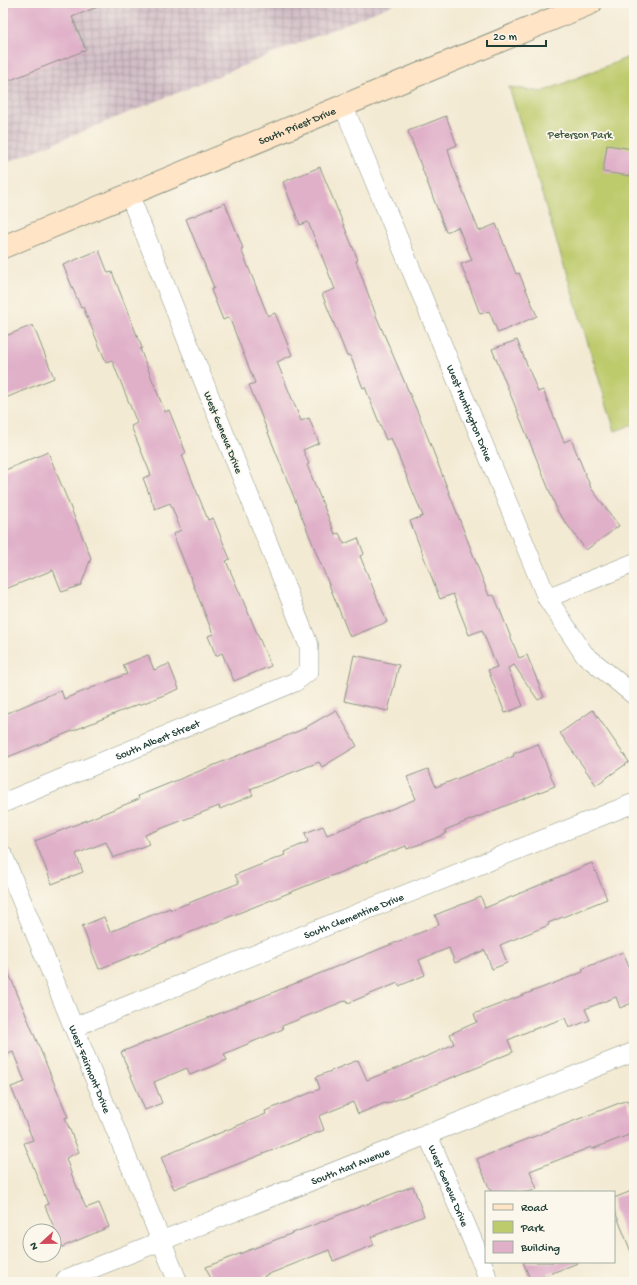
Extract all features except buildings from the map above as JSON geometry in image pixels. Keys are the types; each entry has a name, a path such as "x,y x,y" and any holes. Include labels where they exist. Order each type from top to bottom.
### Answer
{"main road":[{"name":"South Priest Drive","path":"3,247 591,3"}],"street":[{"name":"West Huntington Drive","path":"343,105 547,598 584,654 634,695"},
{"name":"West Geneva Drive","path":"129,194 309,646 309,671"},
{"path":"547,598 634,563"},
{"name":"South Albert Street","path":"3,803 295,682 309,671"},
{"name":"South Clementine Drive","path":"74,1027 634,804"},
{"name":"West Fairmont Drive","path":"3,854 178,1282"},
{"name":"South Harl Avenue","path":"66,1279 427,1133 634,1052"},
{"name":"West Geneva Drive","path":"427,1133 485,1270 488,1282"}],"shaded area":[{"path":"3,3 397,3 3,164"}],"green space":[{"name":"Peterson Park","path":"634,55 634,424 615,431 509,87 542,92"}]}
